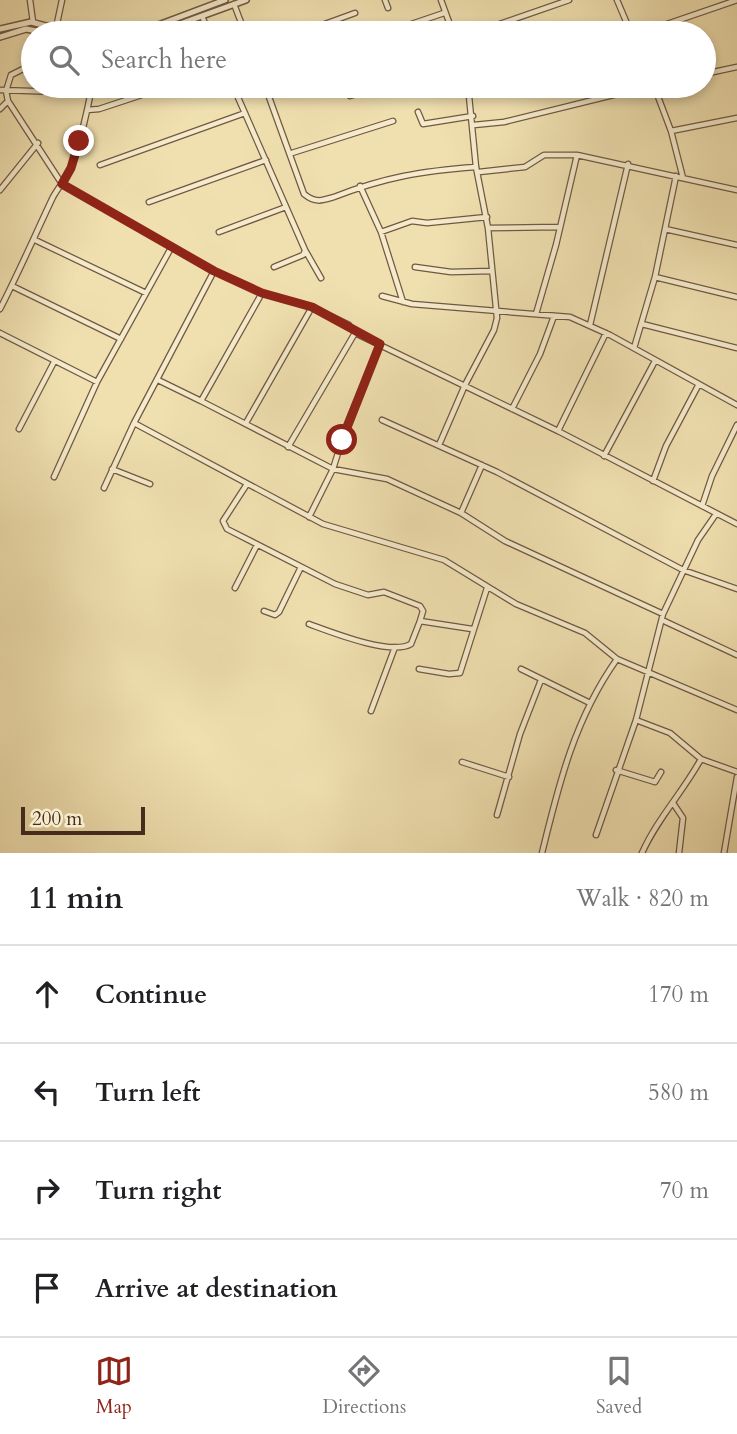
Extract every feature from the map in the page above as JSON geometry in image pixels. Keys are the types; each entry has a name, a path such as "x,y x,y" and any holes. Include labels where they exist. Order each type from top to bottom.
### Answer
{"street":[{"path":"30,0 33,21"},
{"path":"58,21 62,0"},
{"path":"174,21 213,2 225,0"},
{"path":"184,21 246,0"},
{"path":"385,0 388,8"},
{"path":"441,0 448,21"},
{"path":"509,21 569,0"},
{"path":"617,0 626,21"},
{"path":"676,21 737,0"},
{"path":"234,4 241,21"},
{"path":"333,21 355,13"},
{"path":"420,21 444,13"},
{"path":"202,16 204,21"},
{"path":"0,29 21,25"},
{"path":"0,37 21,31"},
{"path":"716,71 737,67"},
{"path":"3,90 10,75 21,70"},
{"path":"3,90 21,91"},
{"path":"3,90 62,184 214,271 262,293 312,307 349,325 355,333 465,385 737,524"},
{"path":"0,309 20,263 35,240 71,168 89,98"},
{"path":"87,110 132,98"},
{"path":"238,98 305,250 321,278"},
{"path":"270,98 292,153 304,194 312,201 320,201 360,186 415,171 525,167 544,155 577,155 628,164 737,190"},
{"path":"439,445 465,385 494,330 496,311 487,217 477,170 470,98"},
{"path":"474,125 504,122 603,98"},
{"path":"657,98 671,131 683,178"},
{"path":"0,109 8,100"},
{"path":"418,112 423,124 473,116"},
{"path":"100,165 245,113"},
{"path":"671,131 737,118"},
{"path":"292,153 393,121"},
{"path":"0,190 38,143"},
{"path":"536,314 577,155"},
{"path":"149,202 265,160"},
{"path":"590,325 628,164"},
{"path":"634,348 655,277 676,176"},
{"path":"360,186 381,232 404,302"},
{"path":"219,232 286,206"},
{"path":"381,232 412,221 427,223 487,217"},
{"path":"488,228 559,228"},
{"path":"665,229 737,244"},
{"path":"35,240 146,293"},
{"path":"54,477 97,382 171,248"},
{"path":"274,267 303,255 305,250"},
{"path":"415,267 451,272 492,271"},
{"path":"104,488 134,422 214,271"},
{"path":"655,277 737,297"},
{"path":"12,286 121,339"},
{"path":"201,401 262,293"},
{"path":"382,296 404,302 570,317 606,333 737,405"},
{"path":"246,423 312,307"},
{"path":"512,409 540,354 554,316"},
{"path":"642,324 737,348"},
{"path":"0,333 97,382"},
{"path":"288,447 355,333"},
{"path":"558,432 606,333"},
{"path":"309,517 333,469 347,424 380,344"},
{"path":"604,456 654,361"},
{"path":"19,429 54,362"},
{"path":"158,380 333,469 387,480 461,513 505,541 737,655"},
{"path":"653,481 666,446 699,384"},
{"path":"382,420 482,465 683,570 737,589"},
{"path":"134,422 309,517 444,561 487,588 585,633 617,659 649,670 737,710"},
{"path":"702,506 712,476 737,425"},
{"path":"461,513 482,465"},
{"path":"112,469 150,484"},
{"path":"247,484 223,525 300,569 368,595 384,592 420,606 423,611 411,644 395,647 348,639 309,624"},
{"path":"596,835 616,770 636,720 663,617 698,540 716,514"},
{"path":"236,589 257,545"},
{"path":"264,611 275,615 279,612 300,569"},
{"path":"419,670 460,673 487,588"},
{"path":"420,621 472,629"},
{"path":"371,711 395,647"},
{"path":"542,853 564,764 588,702 617,659"},
{"path":"521,669 588,702"},
{"path":"497,815 520,734 541,680"},
{"path":"636,720 670,733 701,759 737,774 724,853"},
{"path":"642,853 651,832 701,759"},
{"path":"462,762 509,777"},
{"path":"616,770 655,782 661,772"},
{"path":"673,803 683,818 679,853"}],"route":[{"path":"79,141 71,168 62,184 214,271 262,293 312,307 349,325 355,333 380,344 342,440"}]}
